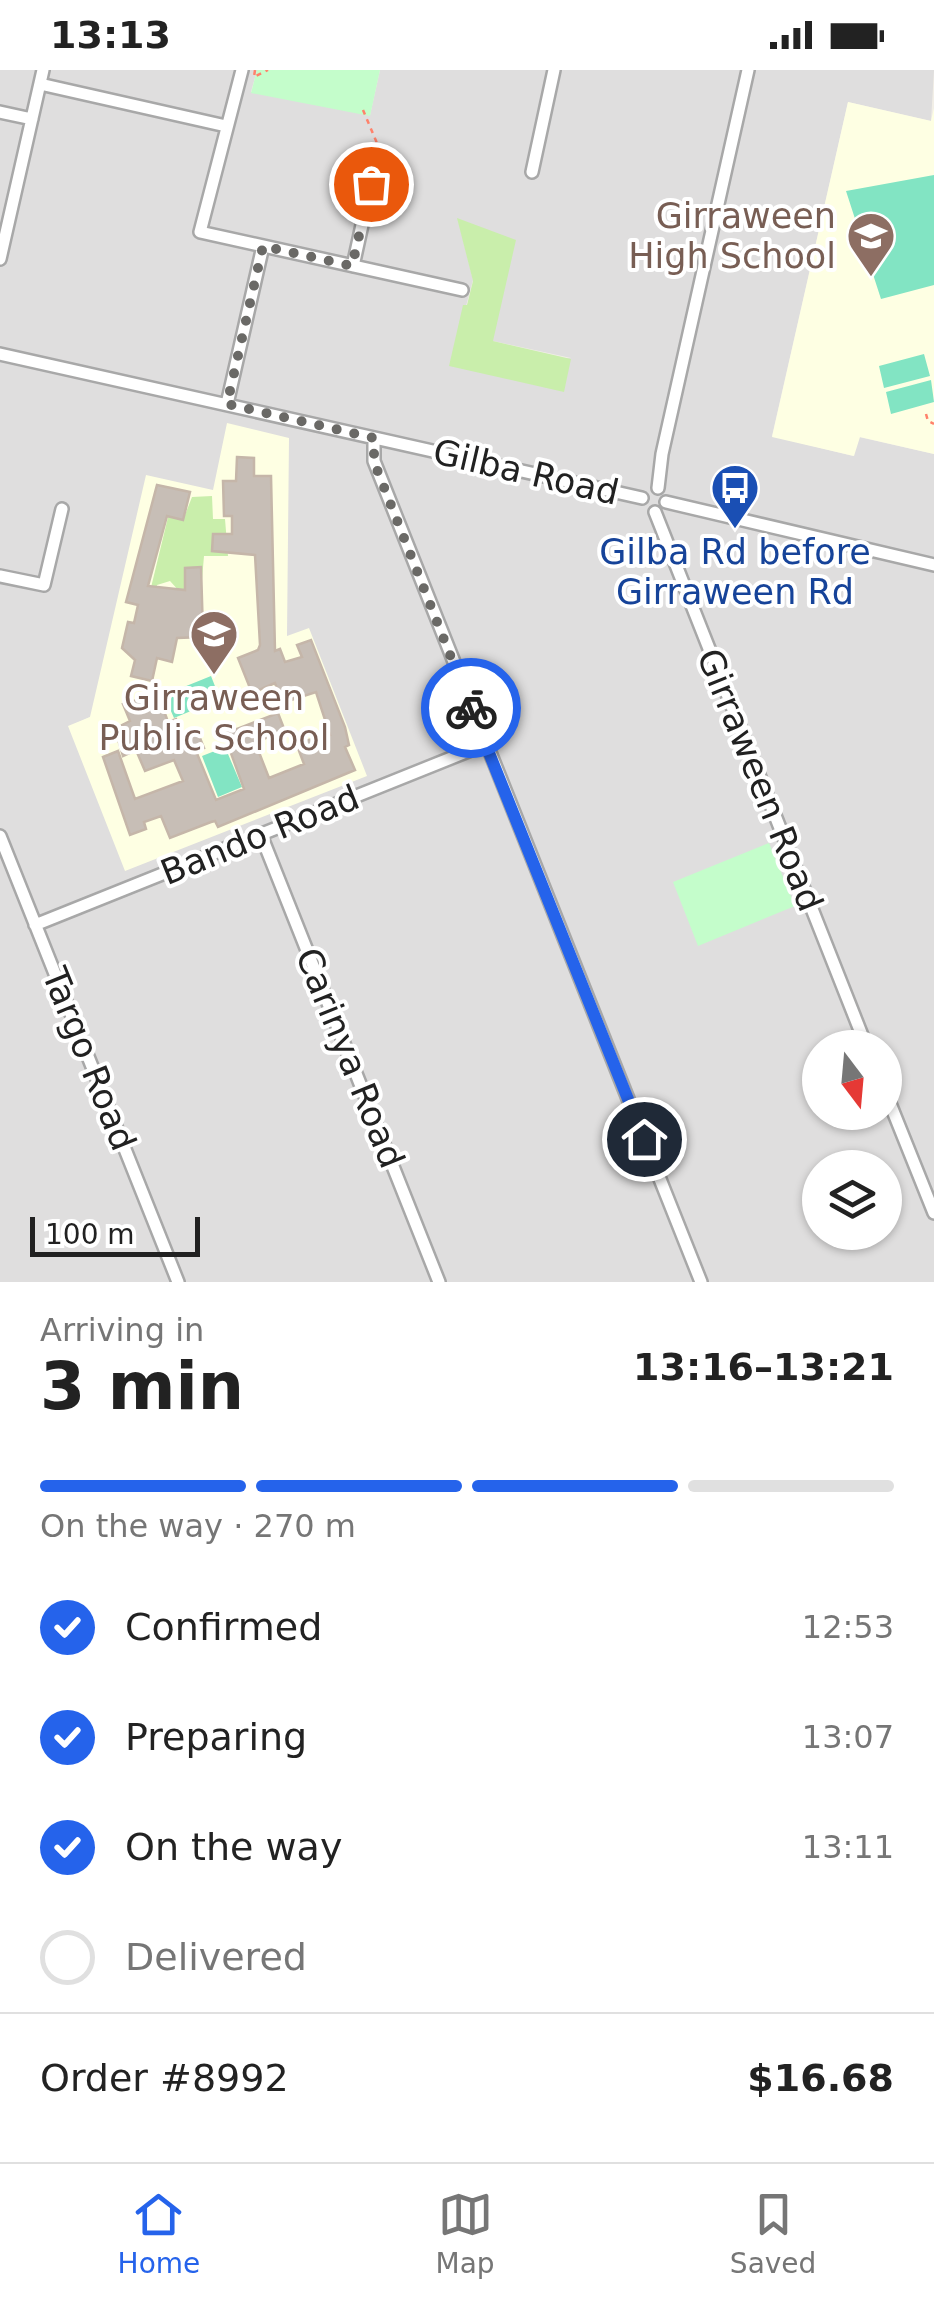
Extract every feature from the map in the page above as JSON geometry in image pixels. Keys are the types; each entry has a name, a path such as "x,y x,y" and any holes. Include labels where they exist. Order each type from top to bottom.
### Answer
{"street":[{"path":"0,259 43,70"},
{"path":"242,70 200,232 462,290"},
{"path":"532,172 554,70"},
{"path":"658,488 648,489 642,498 645,508 655,512 666,502 658,488 662,454 748,70"},
{"path":"40,84 226,126"},
{"path":"0,112 32,118"},
{"path":"352,266 371,184 383,167"},
{"path":"227,404 263,246"},
{"name":"Gilba Road","path":"0,354 642,498"},
{"path":"374,438 374,462 701,1282"},
{"name":"Gilba Road","path":"666,502 934,565"},
{"path":"0,576 44,585 62,509"},
{"name":"Girraween Road","path":"655,512 861,1030"},
{"name":"Bando Road","path":"35,925 486,744"},
{"name":"Carinya Road","path":"260,835 439,1282"},
{"name":"Targo Road","path":"0,836 178,1282"},
{"path":"901,1130 934,1212"}],"path":[{"path":"255,70 254,76 268,70"},
{"path":"363,110 382,150 383,167"},
{"path":"926,414 934,424"}],"shaded area":[{"path":"0,70 257,70 251,92 370,115 380,70 934,70 931,121 848,102 772,436 853,456 859,437 934,454 934,1282 0,1282","holes":["458,219 493,341 571,358 450,366 473,280","214,490 287,637 309,629 68,727 90,717"]},
{"name":"Girraween High School","path":"848,102 931,121 934,108 934,454 860,437 854,456 772,437"},
{"name":"Girraween Public School","path":"227,423 289,438 287,636 309,628 367,776 125,871 68,726 90,717 146,475 213,490"}],"green space":[{"path":"257,70 380,70 370,116 251,93"},
{"path":"934,175 934,285 881,299 846,191"},
{"path":"457,218 516,240 493,341 571,359 564,392 449,366 463,305 467,305 473,281"},
{"path":"924,354 930,376 884,388 879,366"},
{"path":"931,380 934,402 891,414 886,392"},
{"path":"212,496 213,519 225,519 228,556 204,556 200,603 170,581 157,585 155,607 147,604 170,509 180,511 178,519 183,520 192,497"},
{"path":"211,676 220,699 174,718 164,695"},
{"path":"225,747 242,787 218,797 202,756"},
{"path":"769,843 795,906 698,946 673,882"}],"building":[{"path":"237,457 254,458 254,476 271,476 275,651 280,649 285,662 302,657 297,645 311,640 345,727 349,745 345,747 355,770 218,827 215,821 170,838 161,816 144,822 146,829 130,835 103,757 118,751 135,799 183,781 174,760 145,771 136,750 123,756 117,736 125,733 122,725 130,721 123,704 158,694 168,722 176,719 183,739 198,733 204,748 196,751 216,800 244,789 224,734 278,713 285,731 255,742 269,778 304,764 296,743 330,735 316,692 282,703 275,683 252,693 238,658 258,650 260,645 255,555 212,551 213,534 232,534 232,516 224,516 223,481 236,481"},
{"path":"157,485 190,492 183,520 167,516 148,586 185,590 185,568 201,567 203,637 177,638 172,662 157,658 152,681 131,676 135,660 122,648 128,622 134,623 138,605 126,602"}],"way so far":[{"path":"371,184 352,266 263,246 227,404 374,438 374,462 471,708"}],"place":[{"name":"Girraween High School","path":"871,278"},
{"name":"Gilba Rd before Girraween Rd","path":"735,530"},
{"name":"Girraween Public School","path":"214,676"}],"route":[{"path":"471,708 644,1139"}]}
